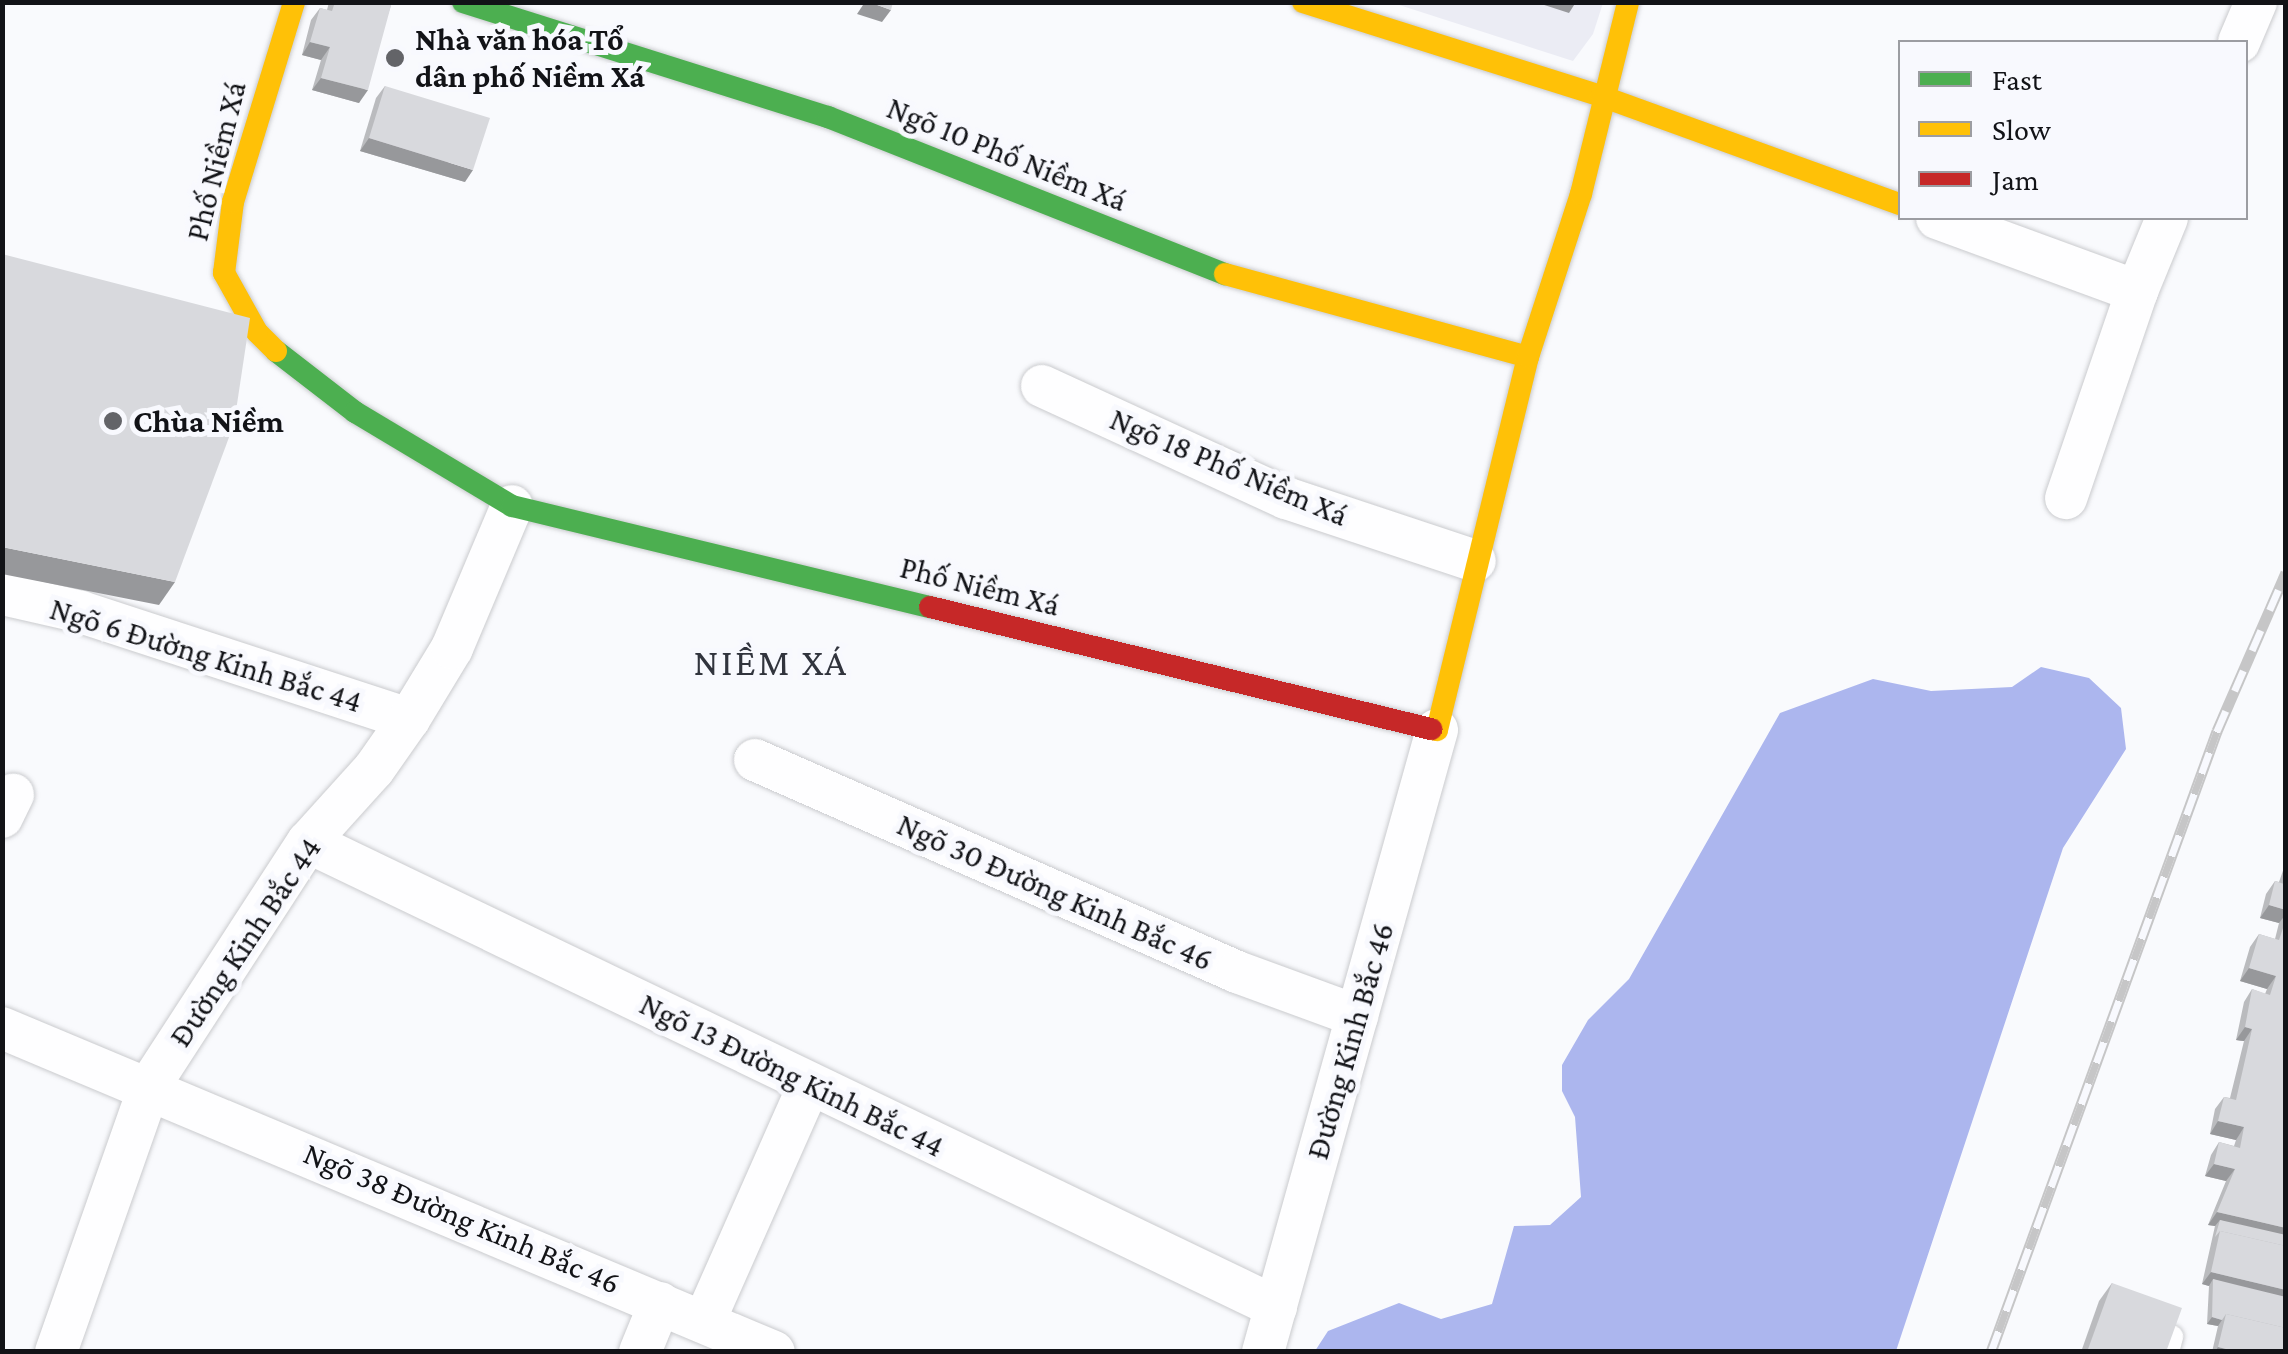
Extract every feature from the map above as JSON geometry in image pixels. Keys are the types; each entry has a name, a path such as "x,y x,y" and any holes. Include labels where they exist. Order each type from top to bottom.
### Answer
{"street":[{"name":"Phố Niềm Xá","path":"294,2 224,240 224,273 235,302 293,369 512,506 1437,730"},
{"name":"Ngõ 10 Phố Niềm Xá","path":"463,2 828,117 1193,265 1528,357"},
{"path":"1303,2 1600,96 1898,203"},
{"path":"1437,730 1475,561 1528,357 1581,194 1600,96 1628,2"},
{"path":"2240,40 2256,2"},
{"path":"1943,220 2136,291"},
{"path":"2066,498 2136,291 2166,220"},
{"name":"Ngõ 18 Phố Niềm Xá","path":"1042,386 1286,498 1475,561"},
{"name":"Đường Kinh Bắc 44","path":"56,1352 150,1085 308,842 374,769 408,719 452,648 512,506"},
{"name":"Ngõ 6 Đường Kinh Bắc 44","path":"2,594 81,612 408,719"},
{"name":"Đường Kinh Bắc 46","path":"1263,1352 1437,730"},
{"name":"Ngõ 30 Đường Kinh Bắc 46","path":"755,760 1237,972 1357,1016"},
{"name":"Ngõ 13 Đường Kinh Bắc 44","path":"308,842 1276,1308"},
{"name":"Ngõ 38 Đường Kinh Bắc 46","path":"2,1028 150,1085 774,1352"},
{"path":"704,1322 810,1084"},
{"path":"640,1352 660,1303"}],"shaded area":[{"path":"1393,3 1603,3 1593,34 1573,61"}],"water":[{"path":"2041,667 2089,678 2121,708 2126,749 2063,848 1896,1351 1315,1351 1328,1331 1399,1303 1441,1319 1492,1304 1514,1226 1550,1225 1581,1197 1575,1117 1562,1091 1562,1065 1588,1020 1629,979 1780,713 1873,679 1931,691 2012,687"}],"building":[{"path":"335,2 392,2 368,90 321,78 330,47 310,42 320,8 332,11"},
{"path":"869,2 893,2 891,10"},
{"path":"385,86 490,118 473,170 369,138"},
{"name":"Chùa Niềm","path":"2,254 250,318 234,424 175,582 2,547"},
{"path":"2286,879 2286,910 2269,905 2275,881 2284,884"},
{"path":"2286,919 2286,1228 2217,1212 2235,1169 2214,1164 2219,1142 2240,1148 2244,1127 2218,1121 2224,1097 2236,1100 2252,1029 2245,1027 2252,989 2270,995 2276,976 2249,968 2259,934 2279,940"},
{"path":"2220,1220 2286,1235 2286,1246 2220,1231 2215,1237"},
{"path":"2220,1231 2286,1246 2286,1290 2211,1272"},
{"path":"2213,1279 2286,1297 2286,1328 2226,1314 2222,1320 2212,1317"},
{"path":"2112,1283 2182,1308 2166,1352 2087,1352"},
{"path":"2226,1314 2286,1328 2286,1352 2238,1352 2218,1347"}],"railway":[{"path":"1991,1352 2217,731 2286,572"}],"traffic: fast":[{"path":"463,2 828,117 1225,274"},
{"path":"276,351 355,412 512,506 930,607"}],"traffic: slow":[{"path":"276,351 257,332 224,273 233,202 294,2"},
{"path":"1303,2 1601,96 1898,203"},
{"path":"1431,729 1437,730 1528,357 1581,194 1628,2"},
{"path":"1225,274 1528,357"}],"traffic: jam":[{"path":"930,607 1431,729"}],"place":[{"name":"Nhà văn hóa Tổ dân phố Niềm Xá","path":"395,58"},
{"name":"Chùa Niềm","path":"113,421"}],"district":[{"name":"NIỀM XÁ","path":"771,663"}]}
